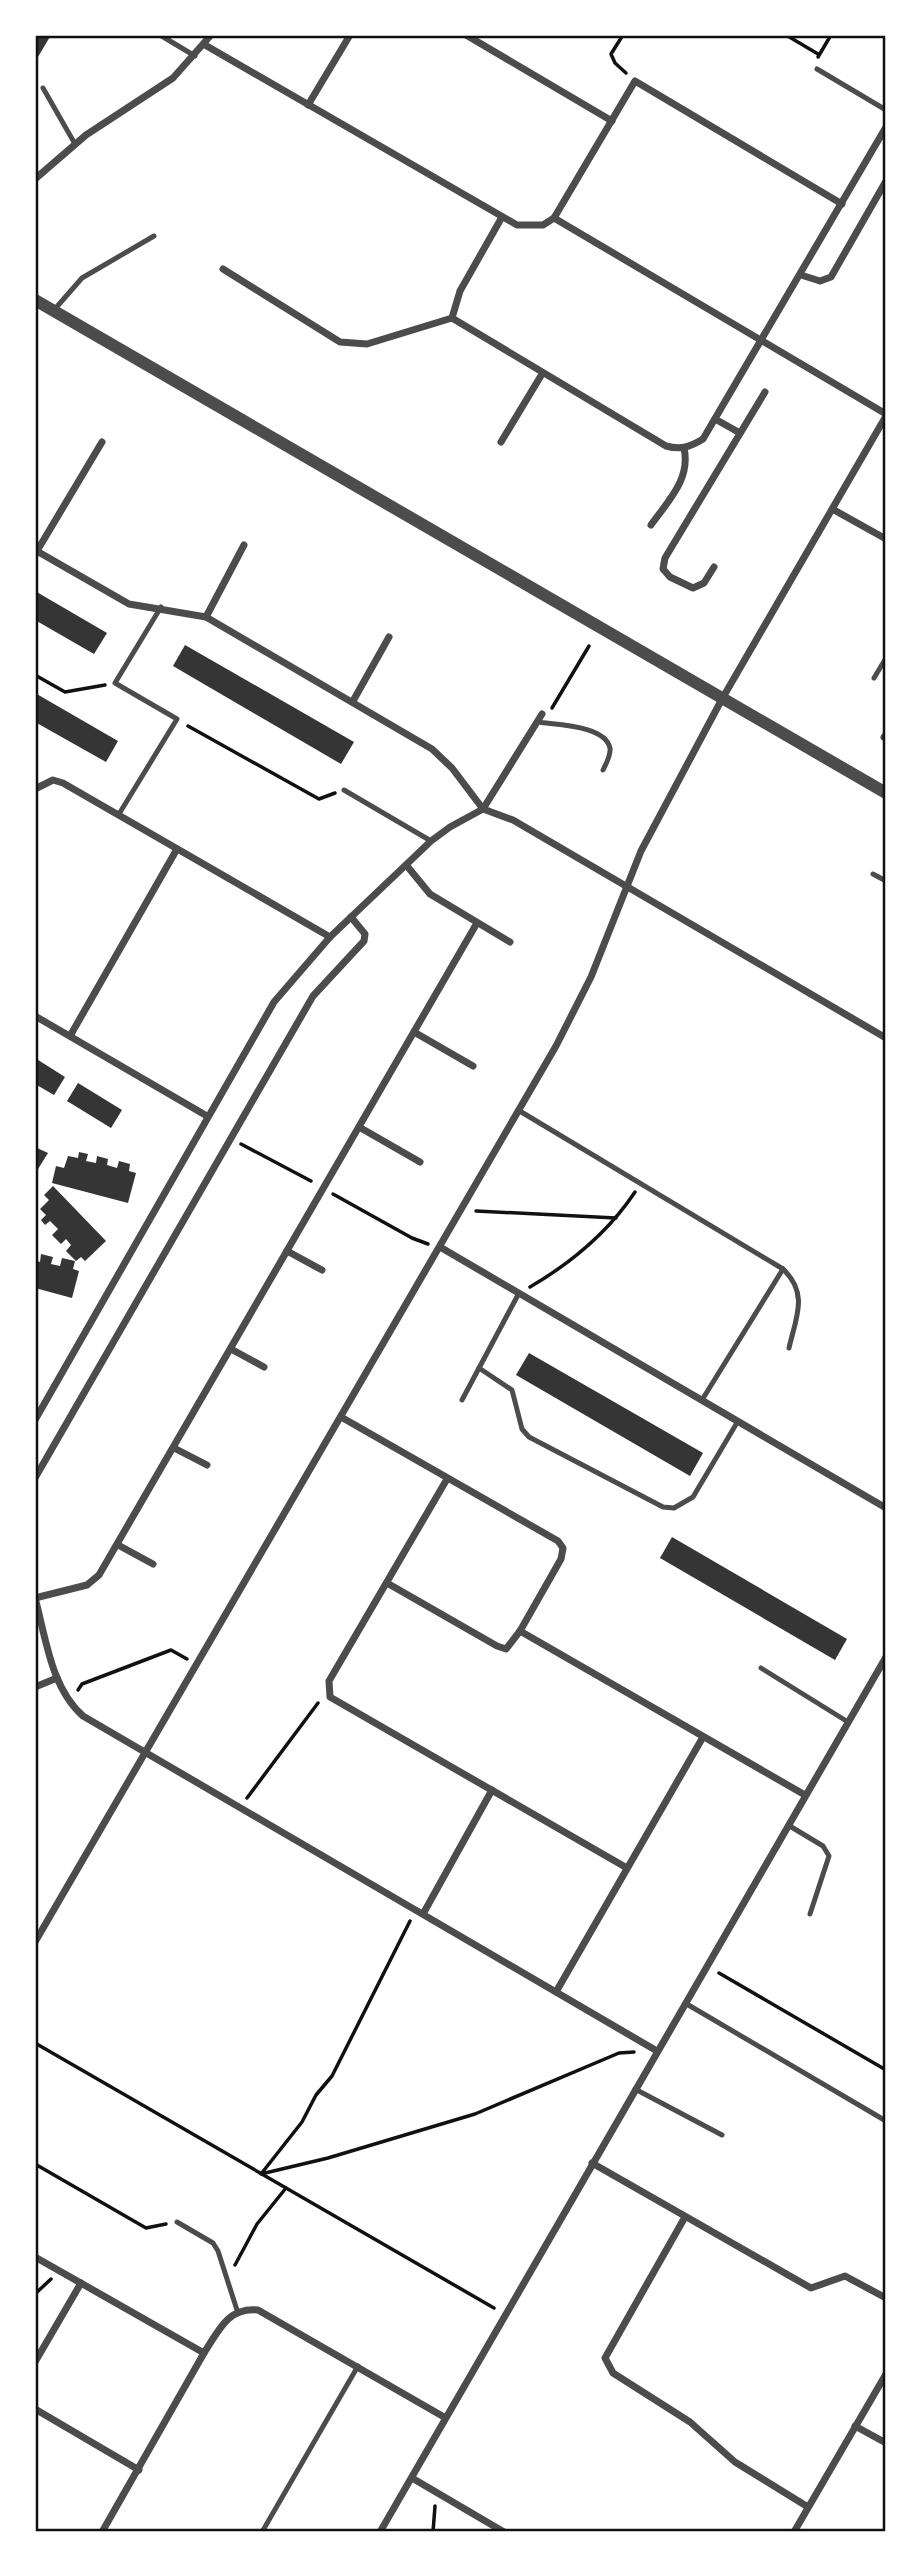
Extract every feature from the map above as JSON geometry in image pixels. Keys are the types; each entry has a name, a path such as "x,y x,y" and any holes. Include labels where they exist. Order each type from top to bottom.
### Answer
{"street":[{"path":"35,179 75,144 158,90 205,45 211,35"},
{"path":"308,105 350,35"},
{"path":"466,35 612,121"},
{"path":"205,45 517,225 535,226 554,218 635,81 842,204"},
{"path":"223,269 340,342 367,344 452,318 666,446 684,448 703,439 886,127"},
{"path":"801,275 820,281 831,277 886,181"},
{"path":"452,318 460,291 502,217"},
{"path":"35,1942 556,1046 591,976 641,850 722,699 834,510 886,415 554,218"},
{"path":"35,300 886,793"},
{"path":"501,442 542,374"},
{"path":"714,567 704,583 693,588 670,578 663,569 665,558 765,392"},
{"path":"715,419 740,433"},
{"path":"102,442 36,551 129,604 161,607 206,617 353,701 432,749 459,777 483,809 513,820 886,1038"},
{"path":"651,525 685,476 688,463 684,448"},
{"path":"834,510 886,539"},
{"path":"206,617 244,545"},
{"path":"353,701 390,637"},
{"path":"35,1420 274,1002 330,937 431,841 483,809 540,718"},
{"path":"35,789 53,780 63,783 330,937"},
{"path":"70,1036 177,849"},
{"path":"407,866 430,894 510,942"},
{"path":"35,1478 313,996 364,942 366,936 351,917"},
{"path":"477,923 99,1575 87,1585 35,1598 57,1678 69,1704 83,1716 657,2051"},
{"path":"35,1016 207,1116"},
{"path":"414,1032 473,1066"},
{"path":"359,1127 420,1162"},
{"path":"440,1247 886,1508"},
{"path":"287,1251 322,1270"},
{"path":"231,1349 264,1367"},
{"path":"341,1417 561,1544 561,1559 509,1647 500,1648 387,1583"},
{"path":"174,1448 207,1465"},
{"path":"447,1479 329,1681 328,1691 339,1705 627,1868"},
{"path":"118,1545 153,1564"},
{"path":"520,1631 805,1795"},
{"path":"380,2532 504,2313 886,1657"},
{"path":"35,1687 57,1678"},
{"path":"556,1992 703,1737"},
{"path":"423,1914 492,1790"},
{"path":"592,2163 812,2288 845,2276 886,2298"},
{"path":"685,2217 605,2358 606,2365 613,2373 690,2422 735,2462 808,2507"},
{"path":"35,2258 204,2353"},
{"path":"35,2362 81,2283"},
{"path":"102,2532 204,2353 228,2318 237,2310 258,2310 275,2317 444,2417"},
{"path":"794,2532 886,2374"},
{"path":"35,2409 139,2470"},
{"path":"855,2426 886,2443"},
{"path":"412,2478 504,2532"}],"lane":[{"path":"160,35 195,55"},
{"path":"817,69 886,110"},
{"path":"43,88 75,144"},
{"path":"53,311 82,278 154,236"},
{"path":"119,814 177,719 115,683 161,607"},
{"path":"874,678 886,658"},
{"path":"540,718 597,733 609,745 610,752 603,770"},
{"path":"344,790 431,841"},
{"path":"873,874 886,881"},
{"path":"518,1110 783,1269 795,1280 800,1300 789,1348"},
{"path":"702,1400 783,1269"},
{"path":"462,1401 519,1293"},
{"path":"478,1368 512,1390 522,1429 529,1437 663,1507 674,1508 693,1497 738,1421"},
{"path":"761,1668 848,1722"},
{"path":"788,1825 823,1846 829,1856 810,1914"},
{"path":"685,2003 886,2121"},
{"path":"635,2089 722,2135"},
{"path":"177,2222 213,2244 228,2276 237,2310"},
{"path":"262,2532 358,2367"}],"path":[{"path":"623,35 612,59 635,81"},
{"path":"786,35 818,54"},
{"path":"817,69 818,54 831,35"},
{"path":"550,710 589,646"},
{"path":"35,675 65,692 115,683"},
{"path":"177,719 319,799 344,790"},
{"path":"519,1293 557,1270 618,1218 640,1183"},
{"path":"461,1210 618,1218"},
{"path":"69,1704 82,1684 171,1650 197,1664"},
{"path":"239,1808 328,1691"},
{"path":"261,2174 302,2122 316,2095 332,2076 415,1909"},
{"path":"706,1965 886,2070"},
{"path":"35,2043 504,2313"},
{"path":"261,2174 328,2158 475,2114 619,2053 657,2051"},
{"path":"35,2164 146,2228 177,2222"},
{"path":"228,2276 257,2224 286,2188"},
{"path":"35,2294 48,2285 57,2269"},
{"path":"433,2532 438,2493"}],"building":[{"path":"35,35 51,35 35,62"},
{"path":"35,591 107,633 94,654 35,620"},
{"path":"185,645 354,742 341,764 173,666"},
{"path":"35,693 118,741 106,762 35,722"},
{"path":"35,1058 65,1077 54,1095 35,1084"},
{"path":"78,1083 122,1110 111,1128 67,1101"},
{"path":"35,1147 48,1153 35,1174"},
{"path":"79,1152 88,1154 86,1161 96,1163 97,1156 108,1159 107,1165 117,1168 119,1161 130,1164 129,1171 136,1173 128,1203 52,1183 56,1166 64,1168 68,1156 78,1158"},
{"path":"53,1186 106,1241 85,1261 81,1257 76,1261 66,1251 71,1245 66,1239 61,1244 52,1235 58,1229 50,1221 45,1225 41,1220 46,1215 40,1209 49,1200 44,1195"},
{"path":"41,1254 53,1257 51,1264 60,1266 62,1258 75,1261 73,1269 79,1271 72,1298 35,1288 35,1260 40,1262"},
{"path":"529,1353 703,1453 690,1476 516,1375"},
{"path":"672,1537 847,1639 835,1660 660,1558"}]}
